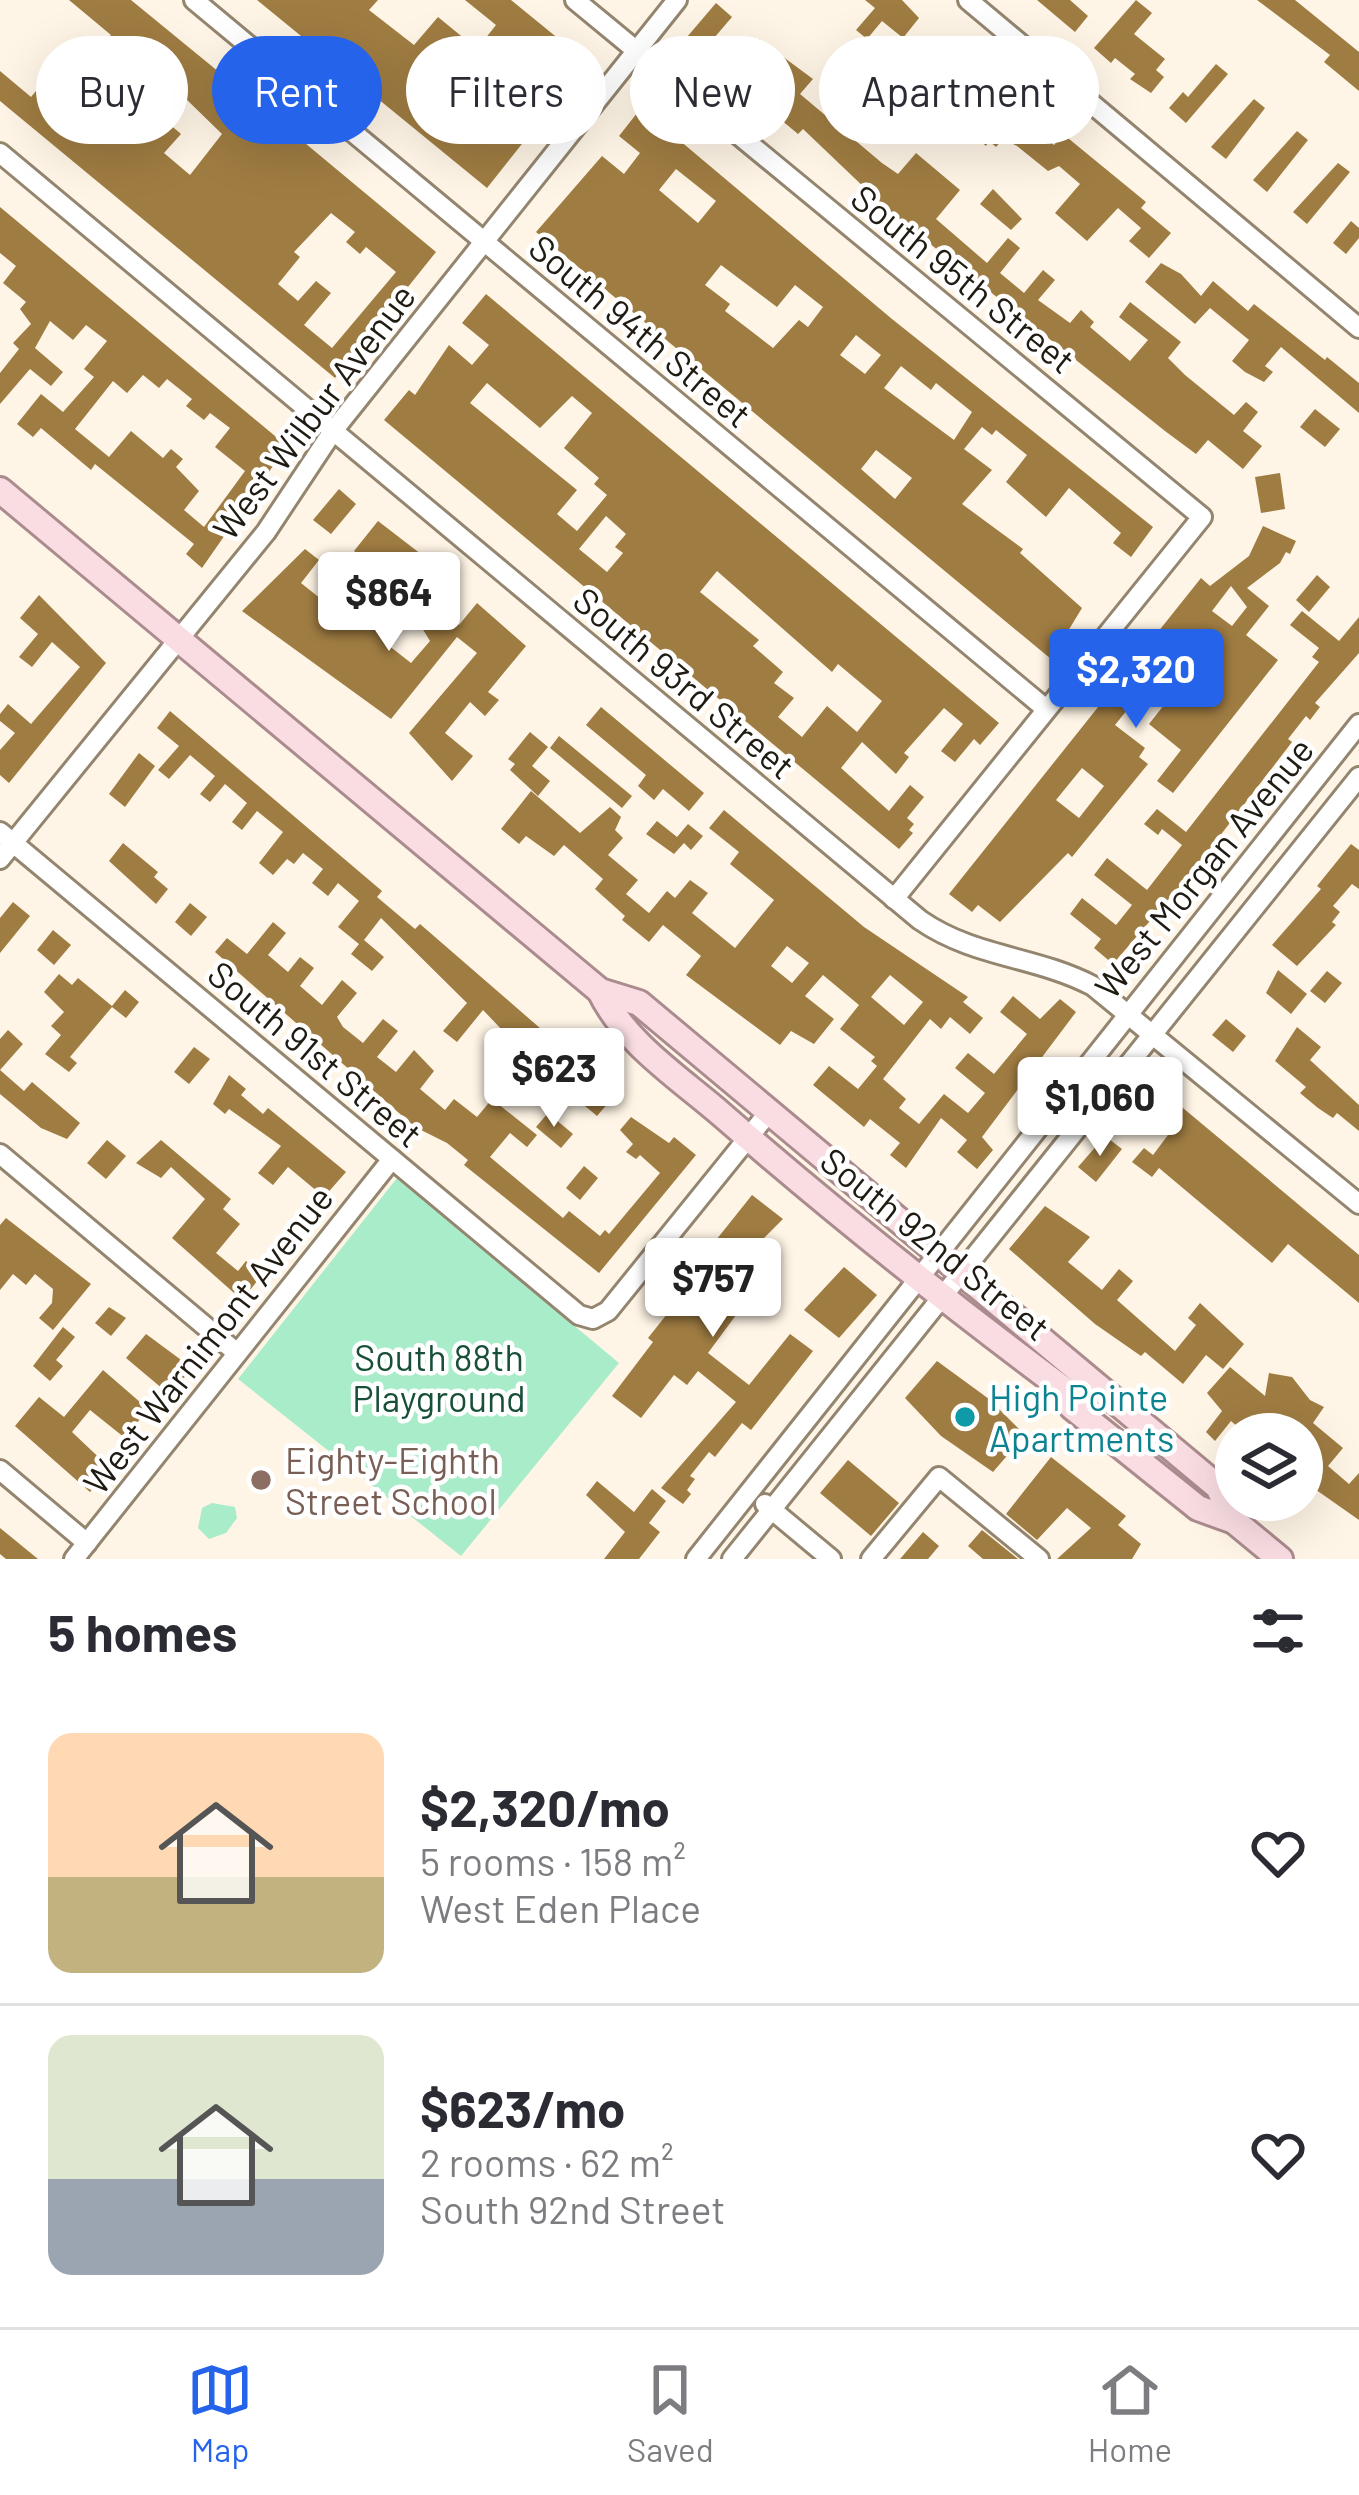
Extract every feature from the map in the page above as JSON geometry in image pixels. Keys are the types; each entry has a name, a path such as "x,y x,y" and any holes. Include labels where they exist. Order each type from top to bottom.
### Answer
{"main road":[{"name":"South 92nd Street","path":"0,490 600,991 638,1004 1215,1484"},
{"name":"South 92nd Street","path":"600,991 615,1022 748,1138 939,1297 1082,1403 1072,1407 1198,1508 1215,1514"},
{"name":"South 92nd Street","path":"1235,1521 1280,1559"}],"street":[{"name":"South 94th Street","path":"194,0 1046,709"},
{"name":"South 95th Street","path":"574,0 630,46"},
{"name":"West Wilbur Avenue","path":"648,36 676,0"},
{"path":"968,0 1359,328"},
{"name":"West Wilbur Avenue","path":"0,859 6,837 266,532 333,431 630,58"},
{"name":"South 95th Street","path":"749,144 1202,517 1046,709"},
{"name":"South 93rd Street","path":"0,153 894,899 950,940 989,956 1066,972 1151,1030 1359,1204"},
{"path":"894,899 1046,709"},
{"name":"West Morgan Avenue","path":"696,1559 1359,724"},
{"path":"1330,760 1358,780"},
{"name":"West Morgan Avenue","path":"732,1559 1151,1030 1358,780"},
{"name":"South 91st Street","path":"6,837 579,1315 593,1319 608,1310 748,1138"},
{"path":"748,1138 770,1112"},
{"path":"0,1154 238,1353"},
{"name":"West Warnimont Avenue","path":"81,1551 392,1160"},
{"path":"1010,1163 1031,1180"},
{"path":"853,1360 874,1377"},
{"path":"0,1470 81,1551"},
{"path":"871,1559 939,1477 1039,1559"},
{"path":"749,1492 831,1559"}],"green space":[{"name":"South 88th Playground","path":"397,1178 619,1363 461,1556 238,1379"},
{"path":"212,1503 235,1507 237,1518 226,1533 209,1539 198,1528 202,1508"}],"building":[{"path":"69,0 131,0 175,36 110,36"},
{"path":"257,0 378,0 369,10 406,39 406,122 382,102 382,36 301,36"},
{"path":"465,0 511,0 555,36 487,36 496,25"},
{"path":"865,0 902,0 919,18 905,36 882,21 870,36 863,36 856,30 875,8"},
{"path":"1037,0 1070,0 1088,16 1075,32"},
{"path":"1136,0 1152,13 1134,34 1165,59 1156,70 1164,77 1151,93 1130,79 1135,74 1115,58 1111,63 1099,52 1099,42"},
{"path":"1257,0 1295,0 1359,52 1359,91 1324,62 1330,55"},
{"path":"716,3 732,17 716,36 688,36"},
{"path":"438,17 461,36 422,36"},
{"path":"188,47 212,66 212,124 188,101"},
{"path":"1216,64 1228,74 1186,123 1169,108 1183,92 1188,97"},
{"path":"795,66 813,79 800,94 819,110 819,144 859,144 898,174 916,153 960,190 936,219 987,263 1008,238 1020,248 1000,273 1024,293 1043,270 1055,280 1038,300 1070,323 1081,310 1094,322 1090,327 1130,361 1148,340 1119,317 1130,302 1181,342 1168,358 1185,375 1234,415 1246,402 1258,412 1243,431 1262,446 1243,469 1208,440 1196,454 890,212 803,129 798,134"},
{"path":"0,71 31,97 36,91 36,131 0,101"},
{"path":"1254,99 1265,108 1226,159 1211,147"},
{"path":"630,122 630,144 684,144 892,319 1153,527 1131,557 1113,543 1121,533 1069,488 1046,517 1006,482 1027,455 996,430 992,435 982,427 964,449 992,470 962,504 1023,549 1020,553 1082,608 1051,659 536,232 602,156 624,174 640,153 619,136","holes":["676,169 716,201 698,223 659,190","721,265 777,307 795,285 823,307 808,327 799,320 773,348 725,311 730,304 705,285","856,335 881,355 865,374 840,355","901,366 931,390 936,383 972,412 954,440 884,388","876,450 912,478 895,499 861,469"]},
{"path":"1297,131 1308,140 1267,192 1253,180"},
{"path":"52,144 172,144 164,153 190,175 214,144 306,144 436,252 335,378","holes":["331,213 355,232 346,242 360,254 366,247 396,272 332,348 304,325 331,293 316,281 298,301 278,284 300,257 294,252"]},
{"path":"433,144 522,144 487,188"},
{"path":"1013,144 1075,144 1146,202 1141,208 1171,233 1149,258 1129,241 1141,228 1118,208 1087,241 1055,213 1080,184 1059,166 1048,171"},
{"path":"1338,163 1350,172 1307,224 1293,212"},
{"path":"993,189 1022,219 1011,230 980,204"},
{"path":"0,207 287,446 202,568 186,554 194,544 95,464 91,470 41,428 33,437 17,424 41,394 63,412 94,377 84,369 107,341 86,325 73,340 50,321 35,348 63,372 51,386 30,369 0,404 0,373 19,349 13,343 31,324 20,309 26,302 3,283 16,266 0,253","holes":["143,375 159,388 167,379 192,399 186,406 204,420 210,413 230,428 215,447 245,471 204,527 184,510 199,491 176,467 183,459 171,449 163,458 131,431 109,457 75,429 113,381 127,393"]},
{"path":"1351,221 1359,228 1359,238 1346,254 1333,243"},
{"path":"1161,263 1181,274 1201,296 1213,281 1248,311 1254,304 1325,360 1327,357 1359,383 1359,413 1281,347 1265,366 1273,372 1264,382 1245,372 1232,361 1249,340 1210,308 1195,324 1145,282"},
{"path":"486,294 999,723 980,745 974,739 955,762 941,751 963,724 944,708 904,753 909,757 896,774 862,742 841,768 889,811 910,785 924,797 907,818 914,824 909,830 913,833 899,849 384,420 409,390 415,395 449,345 472,365 489,345 462,323","holes":["487,383 540,428 572,396 592,413 564,448 599,478 594,484 607,495 577,531 557,514 577,490 470,403","606,516 626,534 615,547 623,553 607,572 579,549","717,571 832,672 838,664 882,701 857,732 827,706 802,737 778,717 794,698 774,683 783,672 753,646 759,640 700,592"]},
{"path":"1315,409 1340,429 1325,447 1300,427"},
{"path":"1280,473 1285,509 1261,513 1255,477"},
{"path":"339,489 356,504 331,534 313,520"},
{"path":"378,521 456,581 441,600 416,579 407,589 354,551"},
{"path":"1263,526 1296,541 1290,554 1286,552 1280,563 1247,588 1269,606 1246,635 1278,660 1173,793 1157,781 1181,750 1149,724 1175,691 1155,675 1115,725 1145,748 1139,757 1148,764 1072,857 1068,853 1000,922 978,905 972,912 949,894 1201,578 1210,586 1249,556","holes":["1231,586 1247,607 1232,626 1212,611","1082,768 1104,786 1079,818 1056,800"]},
{"path":"305,549 319,560 301,583 326,603 331,597 344,608 360,588 374,598 400,620 383,641 411,663 430,641 419,623 434,605 459,625 477,603 526,646 488,692 499,700 485,716 470,702 445,733 473,756 452,781 409,733 477,653 457,637 391,719 242,611"},
{"path":"1317,575 1330,587 1309,612 1296,600"},
{"path":"39,595 106,663 9,783 0,775 0,750 15,733 0,721 0,714 8,704 31,724 80,667 52,642 32,667 19,657 38,634 20,618"},
{"path":"1302,611 1339,641 1359,617 1359,653 1315,703 1320,707 1288,739 1292,742 1193,871 1113,964 1094,948 1101,939 1070,914 1082,898 1116,925 1132,905 1094,875 1107,858 1147,890 1182,845 1162,829 1158,835 1144,824 1157,809 1186,832 1319,662 1312,657 1319,648 1290,625"},
{"path":"601,707 704,793 689,811 663,789 654,800 638,786 646,775 586,725"},
{"path":"170,711 382,891 377,897 415,929 420,924 616,1094 597,1116 550,1077 496,1046 506,1034 483,1010 457,1042 443,1031 467,1003 381,918 364,940 384,957 372,971 351,954 359,944 338,927 359,901 338,883 328,896 312,883 323,869 303,853 294,864 287,859 273,875 259,863 283,832 257,811 242,830 232,822 247,803 225,784 210,802 200,794 215,776 190,755 169,779 158,770 179,746 157,728"},
{"path":"530,732 548,747 532,766 550,781 538,796 510,770 515,764 508,759"},
{"path":"559,736 632,796 622,808 550,748"},
{"path":"139,753 155,766 125,807 109,794"},
{"path":"531,791 580,833 610,807 621,817 615,830 623,838 608,855 638,880 626,894 649,913 667,891 675,898 690,880 708,893 692,913 735,948 774,900 730,864 739,852 709,828 724,810 864,927 968,997 963,1002 983,1018 970,1034 950,1017 941,1029 930,1019 883,1079 906,1099 899,1108 919,1124 944,1094 968,1113 985,1093 955,1068 968,1053 994,1074 1027,1034 1000,1012 1013,996 1040,1019 1060,999 1076,1012 982,1137 993,1150 977,1169 957,1152 967,1140 941,1118 906,1168 890,1155 900,1143 870,1119 864,1127 813,1085 829,1066 858,1089 877,1066 871,1061 875,1057 840,1029 859,1005 823,975 805,996 834,1019 814,1044 791,1031 780,1045 686,975 701,956 663,925 649,942 622,920 625,916 595,889 603,879 564,845 554,856 526,836 519,844 501,829","holes":["787,946 809,963 792,983 771,966","890,975 923,1002 904,1025 871,997"]},
{"path":"657,821 677,837 688,824 703,836 691,850 684,843 674,854 646,834"},
{"path":"123,843 158,872 154,877 168,889 156,904 109,861"},
{"path":"1351,844 1359,850 1359,889 1352,884 1333,906 1340,912 1332,922 1336,925 1297,966 1272,945 1321,889 1317,886"},
{"path":"13,902 30,916 0,953 0,918"},
{"path":"190,903 207,917 191,936 175,922"},
{"path":"273,922 286,933 268,955 288,972 300,957 314,968 300,986 322,1005 342,980 357,993 337,1017 343,1027 363,1043 383,1019 398,1031 377,1057 396,1072 414,1050 434,1071 420,1089 445,1110 454,1099 477,1117 492,1099 537,1135 527,1147 510,1133 490,1157 563,1218 569,1211 600,1236 605,1230 609,1234 660,1173 640,1155 636,1159 626,1152 633,1144 620,1130 631,1117 669,1143 674,1137 696,1155 599,1273 464,1165 468,1160 447,1143 415,1127 215,952 227,938 247,954"},
{"path":"53,930 71,945 54,965 37,950"},
{"path":"1278,970 1307,994 1291,1014 1266,993"},
{"path":"1327,971 1342,983 1325,1003 1310,991"},
{"path":"59,974 72,985 78,978 112,1006 125,990 139,1002 126,1018 112,1007 70,1057 77,1063 69,1072 45,1054 61,1035 51,1026 64,1012 44,992"},
{"path":"1226,1019 1246,1036 1233,1052 1212,1035"},
{"path":"1297,1027 1321,1047 1310,1060 1359,1105 1359,1131 1300,1093 1306,1087 1275,1061"},
{"path":"8,1030 23,1044 0,1070 0,1039"},
{"path":"194,1047 210,1059 189,1084 174,1072"},
{"path":"0,1070 24,1091 32,1082 80,1123 67,1139 41,1128 0,1094"},
{"path":"229,1075 246,1089 241,1095 263,1114 268,1108 346,1172 324,1197 288,1167 273,1185 258,1173 281,1146 229,1109 225,1114 213,1104"},
{"path":"1147,1078 1359,1255 1359,1303 1288,1244 1272,1263 1159,1168 1152,1177 1132,1162 1144,1148 1153,1155 1171,1131 1131,1098"},
{"path":"548,1113 573,1134 561,1148 536,1127"},
{"path":"1105,1136 1122,1149 1096,1182 1078,1167"},
{"path":"107,1140 126,1156 106,1179 87,1163"},
{"path":"161,1140 231,1199 223,1209 240,1224 216,1253 238,1271 246,1261 262,1275 242,1300 172,1238 205,1199 171,1167 161,1178 136,1163"},
{"path":"584,1166 598,1178 580,1200 566,1188"},
{"path":"752,1195 783,1219 743,1259 765,1276 708,1353 749,1385 790,1334 813,1351 751,1430 742,1423 715,1457 709,1452 690,1476 695,1479 683,1504 661,1488 736,1402 698,1371 687,1385 674,1375 641,1418 612,1396 653,1342 648,1338 671,1309 665,1304"},
{"path":"1045,1206 1090,1237 1068,1262 1102,1290 1119,1269 1133,1281 1117,1300 1175,1351 1196,1325 1188,1318 1200,1303 1244,1344 1223,1369 1206,1355 1183,1384 1145,1352 1141,1356 1095,1324 1009,1249"},
{"path":"6,1218 91,1284 53,1330 39,1318 52,1303 53,1289 35,1274 26,1285 13,1274 0,1290 0,1225"},
{"path":"844,1267 877,1295 839,1338 804,1310"},
{"path":"109,1307 126,1318 111,1336 95,1323"},
{"path":"63,1327 75,1337 56,1360 63,1366 50,1381 33,1366"},
{"path":"146,1334 192,1368 170,1395 126,1358"},
{"name":"High Pointe Apartments","path":"937,1361 989,1399 1025,1435 993,1472 941,1436 905,1398"},
{"path":"1230,1367 1265,1396 1269,1373 1292,1377 1310,1400 1324,1407 1320,1413 1220,1413 1207,1393"},
{"path":"103,1370 148,1409 125,1438 90,1410 72,1432 110,1468 90,1492 15,1426 39,1397 64,1417"},
{"path":"1215,1420 1215,1441 1206,1432"},
{"path":"1323,1431 1343,1448 1328,1466 1349,1484 1359,1473 1359,1520 1323,1495"},
{"path":"1051,1457 1126,1516 1118,1525 1141,1544 1132,1559 1057,1559 1091,1528 1067,1508 1037,1540 1006,1514"},
{"path":"848,1460 899,1503 871,1536 820,1493"},
{"path":"597,1481 634,1512 652,1489 666,1501 649,1523 660,1532 639,1559 604,1559 625,1532 586,1495"},
{"path":"0,1528 38,1559 6,1559 0,1554"},
{"path":"982,1530 1018,1559 983,1559 968,1546"},
{"path":"923,1532 939,1546 928,1559 900,1559"}],"place":[{"name":"High Pointe Apartments","path":"965,1417"},
{"name":"Eighty-Eighth Street School","path":"261,1480"}]}
